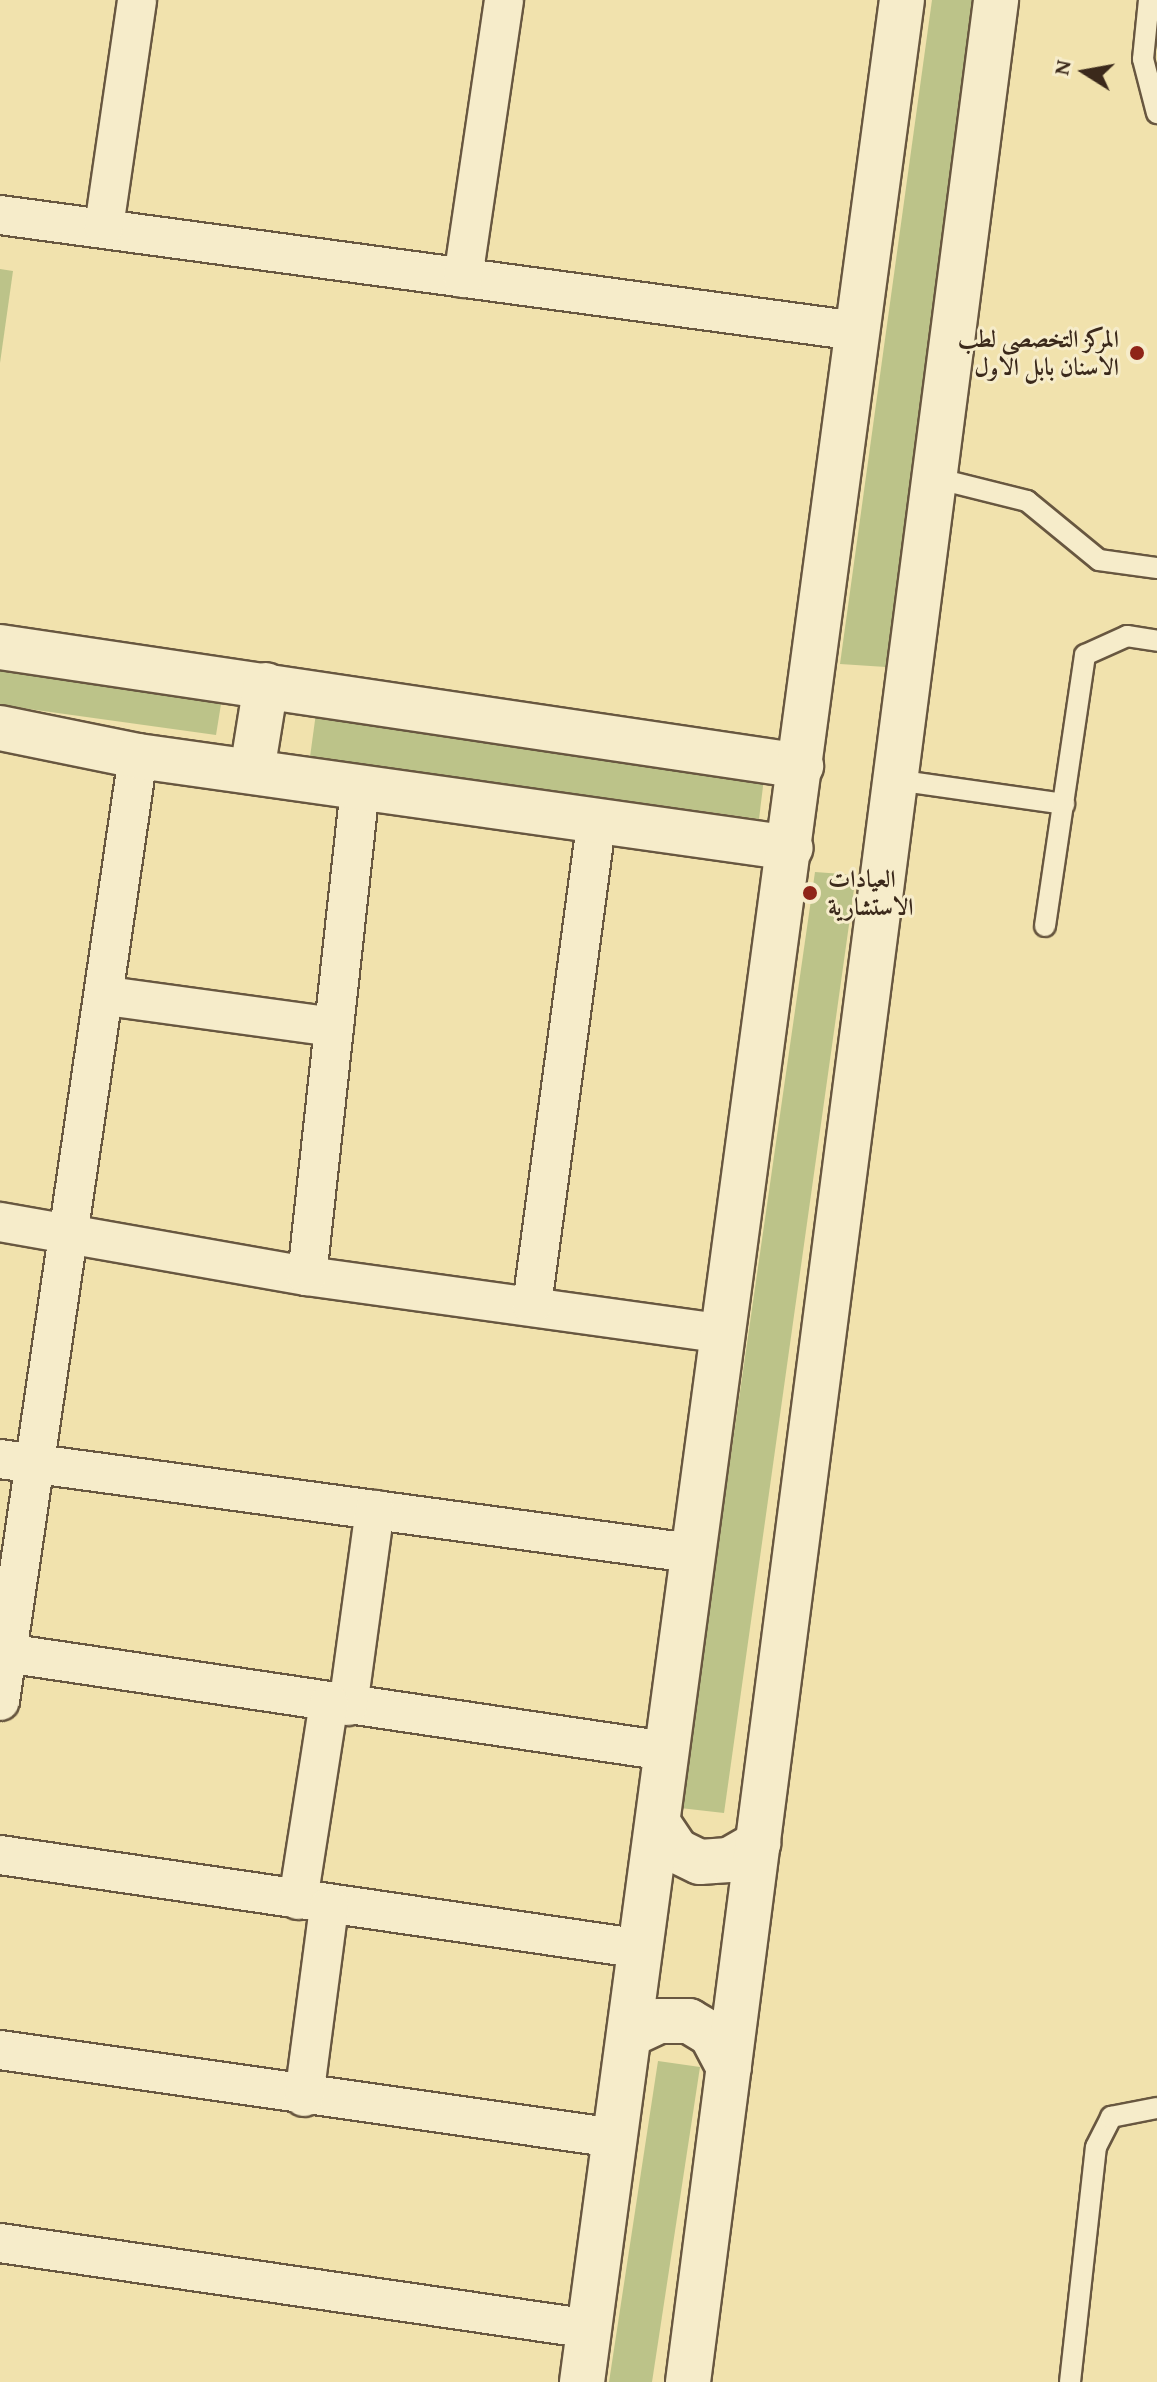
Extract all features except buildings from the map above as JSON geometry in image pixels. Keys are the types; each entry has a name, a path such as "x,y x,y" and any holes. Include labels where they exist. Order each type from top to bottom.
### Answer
{"main road":[{"path":"582,2382 642,1949 720,1333 791,848 902,0"},
{"path":"688,2382 996,0"},
{"path":"0,647 801,766"},
{"path":"252,771 266,685"},
{"path":"0,728 138,756 791,848"},
{"path":"658,1823 677,1851 700,1862 729,1860 758,1843"},
{"path":"629,2035 659,2021 689,2021 719,2044 729,2068"}],"street":[{"path":"104,227 137,0"},
{"path":"463,278 504,0"},
{"path":"0,215 857,331"},
{"path":"0,1701 6,1653 17,1461 73,1234 138,756"},
{"path":"307,1276 360,789"},
{"path":"532,1305 597,821"},
{"path":"107,996 334,1027"},
{"path":"0,1222 307,1276 720,1333"},
{"path":"17,1461 691,1553"},
{"path":"304,2097 313,1904 338,1705 375,1510"},
{"path":"6,1653 338,1705 666,1751"},
{"path":"0,1855 313,1904 642,1949"},
{"path":"0,2050 304,2097 615,2138"},
{"path":"0,2243 590,2329"}],"lane":[{"path":"1149,0 1143,59 1157,113"},
{"path":"935,478 1027,501 1099,560 1157,568"},
{"path":"1045,926 1085,655 1127,636 1157,641"},
{"path":"896,780 1064,804"},
{"path":"1070,2382 1096,2147 1111,2117 1157,2108"}],"green space":[{"path":"932,0 978,0 886,667 840,664"},
{"path":"0,269 13,271 0,363"},
{"path":"0,666 222,698 216,735 0,705"},
{"path":"316,713 764,778 759,819 310,757"},
{"path":"815,872 856,875 724,1813 680,1808"},
{"path":"658,2061 700,2067 652,2382 609,2382"}],"place":[{"name":"المركز التخصصي لطب الاسنان بابل الاول","path":"1137,353"},
{"name":"العيادات الاستشارية","path":"810,893"}]}
